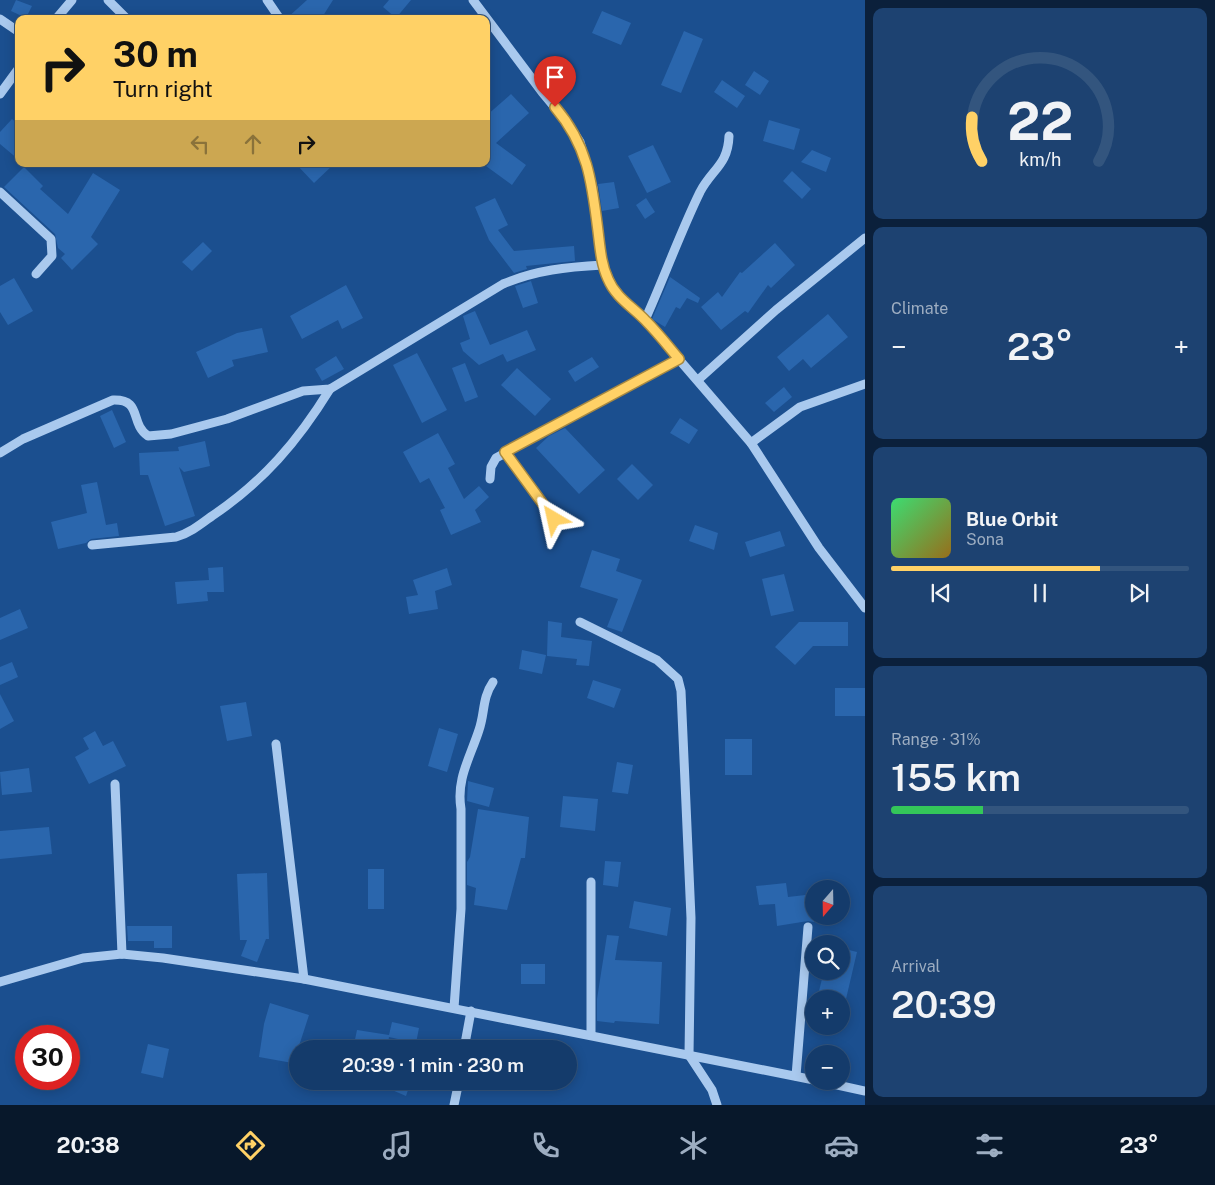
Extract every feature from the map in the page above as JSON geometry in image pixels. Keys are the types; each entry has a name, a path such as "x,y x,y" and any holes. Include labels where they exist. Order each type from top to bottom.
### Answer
{"street":[{"path":"59,15 72,0"},
{"path":"108,0 123,15"},
{"path":"267,0 277,15"},
{"path":"473,0 484,15"},
{"path":"0,19 15,29"},
{"path":"490,23 542,92 568,122 580,142 593,188 603,265 616,294 645,320 751,443 819,548 865,608"},
{"path":"0,94 15,81"},
{"path":"645,320 701,191 723,163 729,149 729,136"},
{"path":"0,192 51,239 52,256 36,274"},
{"path":"698,380 776,310 865,238"},
{"path":"0,453 23,439 113,400 125,400 131,404 140,427 148,436 171,434 227,419 303,391 330,388 503,284 527,274 553,268 603,265"},
{"path":"490,480 496,458 505,452 679,359"},
{"path":"751,443 800,407 865,384"},
{"path":"92,545 176,537 186,534 235,501 275,465 314,415 330,388"},
{"path":"505,452 554,519"},
{"path":"580,622 657,660 678,679 691,918 689,1055 712,1090 717,1105"},
{"path":"454,1008 461,909 461,809 458,794 461,776 479,730 486,692 493,682"},
{"path":"276,744 304,979"},
{"path":"115,784 122,954"},
{"path":"590,1035 591,882"},
{"path":"796,1076 808,927"},
{"path":"0,982 83,958 122,954 163,958 304,979 805,1078"},
{"path":"466,1040 471,1011"},
{"path":"850,1088 865,1091"},
{"path":"454,1105 457,1090"}],"building":[{"path":"16,0 32,6 28,15 20,15 11,11"},
{"path":"307,0 333,0 324,15 290,15"},
{"path":"389,0 411,0 398,15 392,15 383,7"},
{"path":"602,11 631,23 621,45 592,33"},
{"path":"684,31 703,39 681,93 661,85"},
{"path":"560,64 572,70 557,97 547,88"},
{"path":"754,71 769,81 760,95 745,85"},
{"path":"722,80 745,96 737,108 714,92"},
{"path":"511,94 529,113 496,143 526,165 512,185 487,167 490,167 490,112"},
{"path":"12,119 15,122 15,157 0,144 0,132"},
{"path":"769,120 800,129 794,150 763,141"},
{"path":"653,145 671,182 647,193 628,156"},
{"path":"812,150 831,158 826,172 801,162"},
{"path":"24,167 43,186 40,189 68,214 93,173 120,190 91,237 98,244 72,270 61,258 65,254 58,248 55,234 4,187"},
{"path":"299,167 331,167 314,183"},
{"path":"792,171 811,189 802,199 783,181"},
{"path":"614,182 619,208 602,211 598,184"},
{"path":"495,198 508,225 498,230 514,251 574,246 575,261 526,266 527,269 514,273 489,240 475,207"},
{"path":"646,198 655,212 645,219 636,205"},
{"path":"203,242 212,251 192,271 182,262"},
{"path":"775,243 795,265 771,288 768,285 748,313 745,311 721,330 701,307 718,292 722,297 740,272 742,273"},
{"path":"670,277 700,298 698,303 687,298 680,309 676,307 665,327 652,319"},
{"path":"14,278 33,311 8,325 0,312 0,286"},
{"path":"531,281 538,303 523,308 515,286"},
{"path":"346,285 363,318 342,329 338,320 302,339 290,316"},
{"path":"475,311 490,345 527,330 536,350 507,362 503,354 479,365 463,351 460,343 470,339 463,316"},
{"path":"828,314 848,337 811,368 803,359 789,371 777,357"},
{"path":"262,328 268,352 232,360 234,366 208,378 196,352 237,333"},
{"path":"417,353 447,410 422,423 393,365"},
{"path":"336,356 344,369 322,381 315,369"},
{"path":"592,357 599,367 575,382 568,371"},
{"path":"465,363 478,397 465,402 452,368"},
{"path":"517,368 551,399 535,416 501,385"},
{"path":"784,387 792,397 774,412 765,403"},
{"path":"112,410 126,442 114,448 100,416"},
{"path":"680,418 698,430 689,444 670,433"},
{"path":"565,428 605,470 579,494 536,448 549,436"},
{"path":"438,433 455,464 448,468 464,499 479,486 489,497 475,510 481,522 451,535 440,510 445,508 429,478 420,483 403,452"},
{"path":"205,441 210,466 184,472 179,467 195,516 165,526 148,475 140,475 139,453 179,451 178,447"},
{"path":"632,464 653,485 638,500 617,479"},
{"path":"97,482 106,525 117,523 119,536 91,539 86,543 58,549 51,522 87,513 81,485"},
{"path":"695,525 718,533 714,550 689,541"},
{"path":"780,531 785,546 750,557 745,542"},
{"path":"592,550 620,559 616,571 642,580 622,632 607,627 618,599 580,587"},
{"path":"223,567 224,592 207,592 208,601 177,604 175,582 209,580 208,568"},
{"path":"447,568 452,585 435,591 438,609 409,614 406,597 418,595 413,580"},
{"path":"784,574 794,611 771,616 762,579"},
{"path":"20,609 28,628 0,640 0,618"},
{"path":"548,621 562,623 561,637 592,641 589,666 576,665 577,659 547,656"},
{"path":"799,622 848,622 848,646 813,646 795,665 775,647"},
{"path":"522,650 546,655 542,674 519,669"},
{"path":"12,662 18,677 0,685 0,667"},
{"path":"593,680 621,689 614,708 587,698"},
{"path":"835,688 865,688 865,716 835,716"},
{"path":"0,694 14,721 0,729"},
{"path":"246,702 252,736 227,741 220,706"},
{"path":"439,728 458,734 447,772 428,766"},
{"path":"95,731 103,746 113,741 126,766 89,784 75,757 89,749 83,738"},
{"path":"725,739 752,739 752,775 725,775"},
{"path":"617,762 633,765 628,794 612,792"},
{"path":"29,768 32,792 2,795 0,772"},
{"path":"468,781 494,788 489,807 467,801"},
{"path":"563,796 598,799 595,831 560,827"},
{"path":"478,809 529,817 525,858 521,858 507,910 474,905 476,888 467,885 467,862 470,857"},
{"path":"49,827 52,854 0,859 0,831"},
{"path":"605,861 621,862 618,887 603,885"},
{"path":"368,869 384,869 384,909 368,909"},
{"path":"267,873 269,939 266,939 257,962 241,956 247,940 240,940 237,874"},
{"path":"786,883 788,897 805,895 805,921 777,926 775,904 759,905 756,886"},
{"path":"634,901 671,908 667,936 629,928"},
{"path":"127,926 172,926 172,948 154,948 154,941 128,941"},
{"path":"607,935 619,936 615,960 662,962 659,1024 597,1021 597,999"},
{"path":"850,950 857,952 848,990 819,990 822,980 850,980"},
{"path":"521,964 545,964 545,984 521,984"},
{"path":"270,1003 309,1015 301,1040 289,1040 289,1062 259,1057 264,1024"},
{"path":"392,1022 419,1028 417,1040 402,1040 389,1037 388,1040 355,1040 357,1030 389,1035"},
{"path":"148,1044 169,1049 163,1078 141,1073"},
{"path":"392,1090 408,1090 406,1096"}],"route":[{"path":"554,519 505,452 679,359 645,320 616,294 608,280 603,265 589,169 580,142 568,122 555,107"}]}
